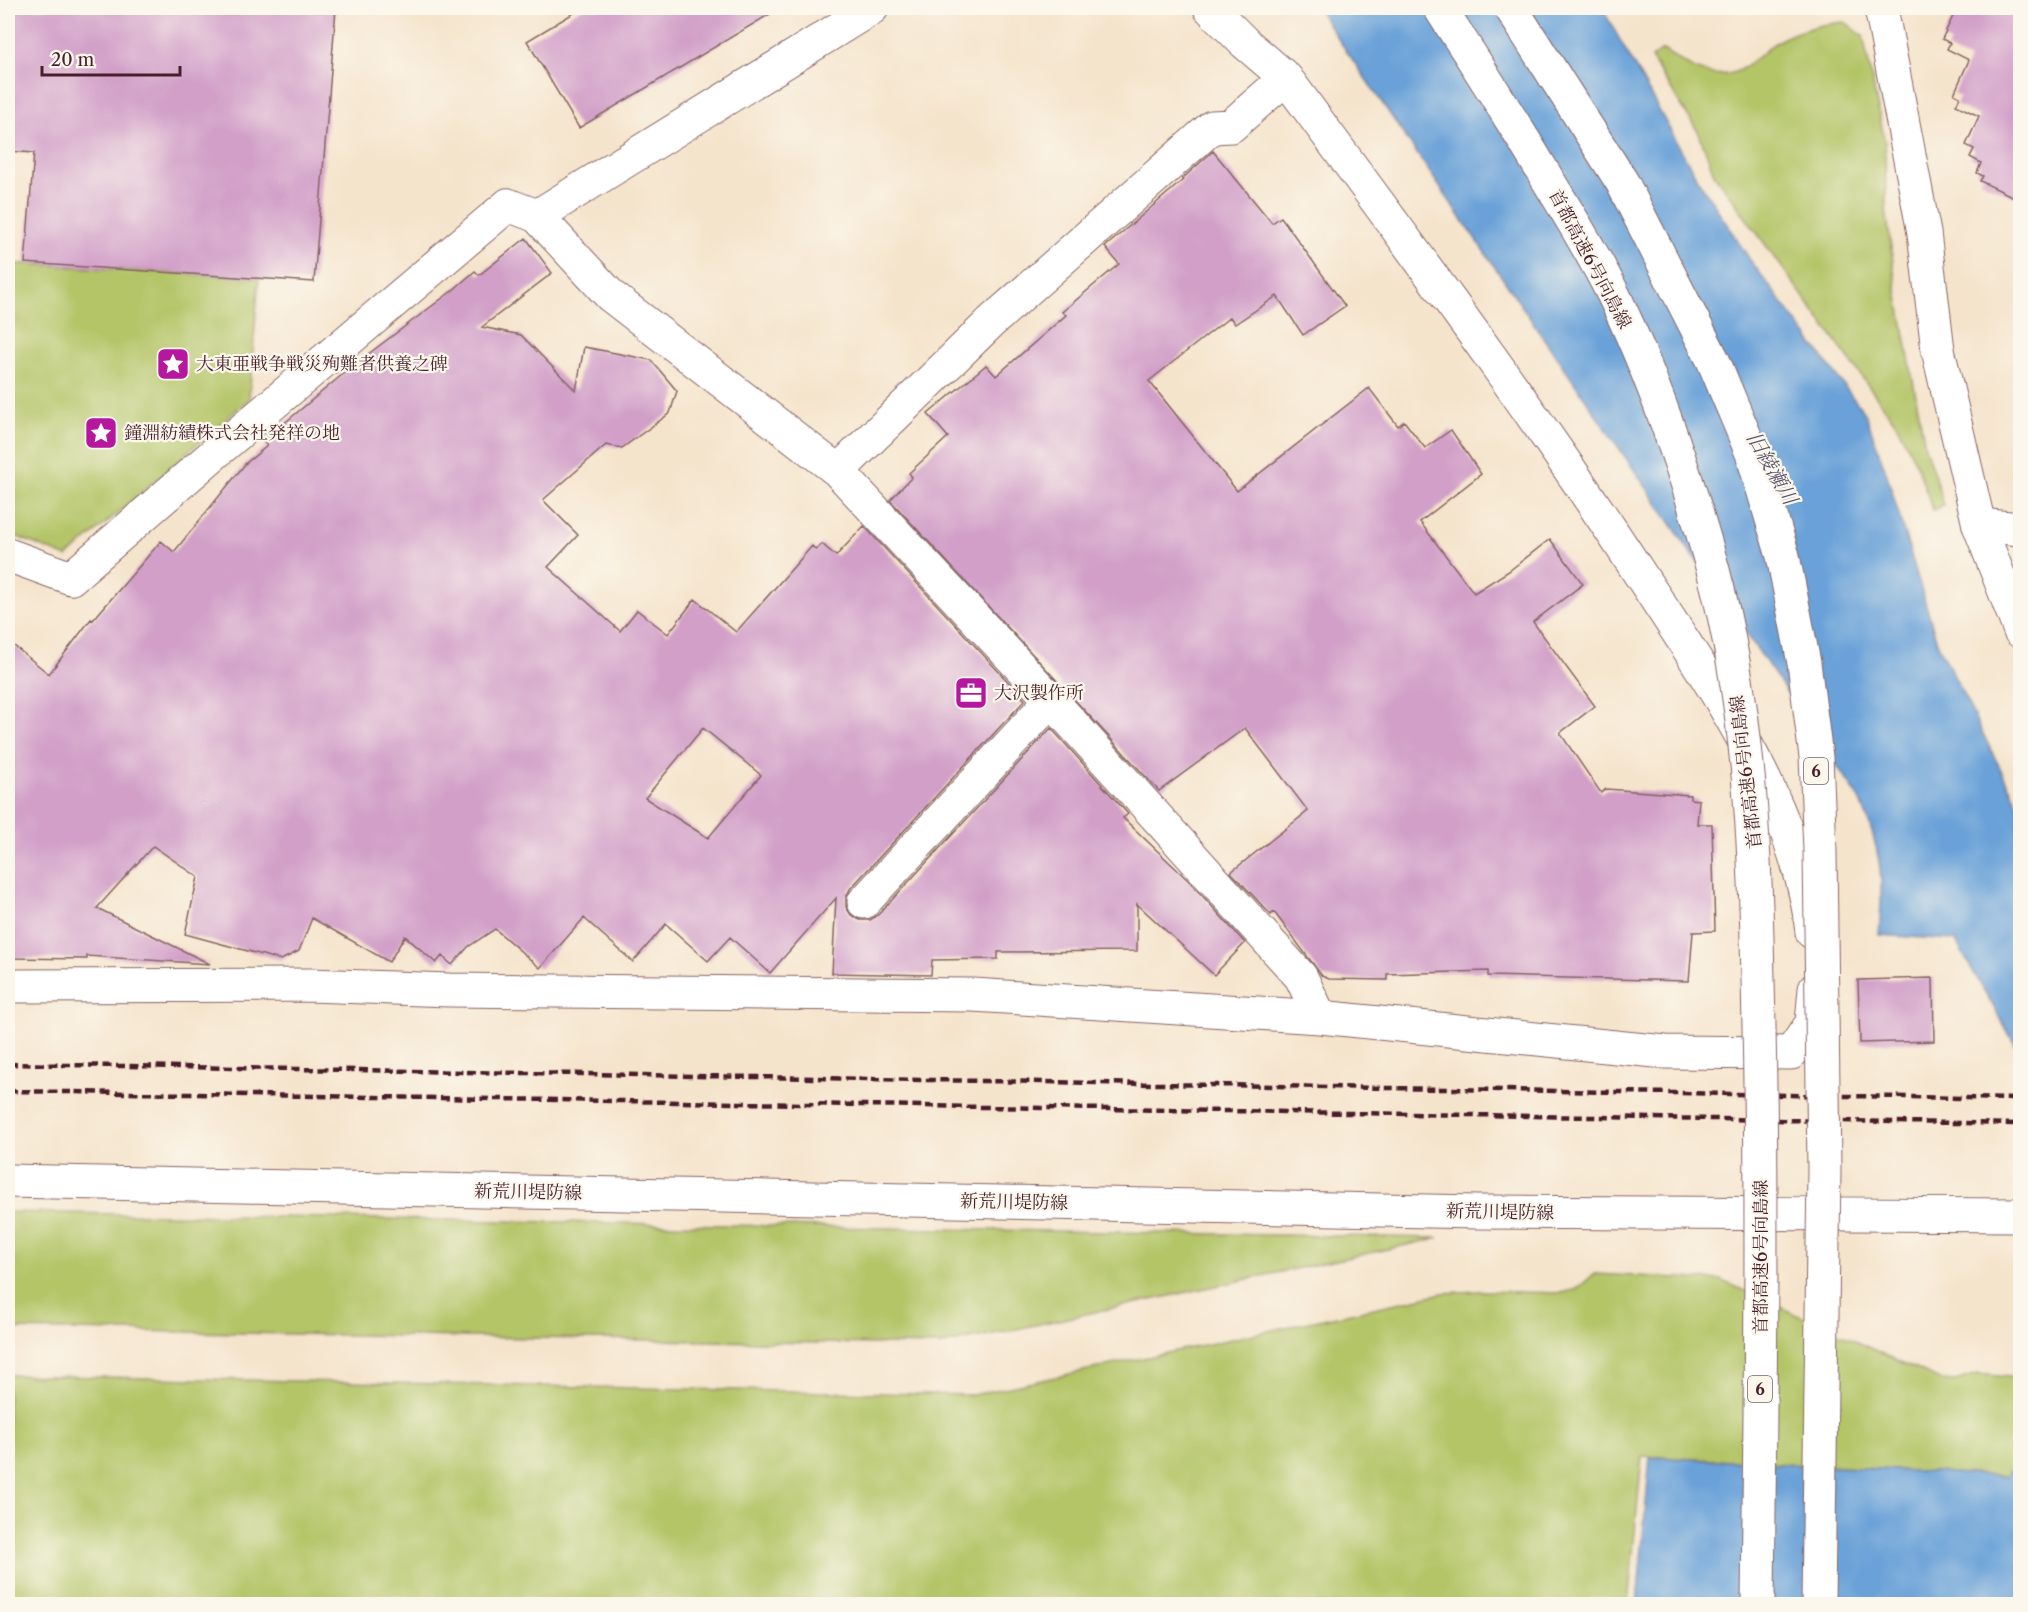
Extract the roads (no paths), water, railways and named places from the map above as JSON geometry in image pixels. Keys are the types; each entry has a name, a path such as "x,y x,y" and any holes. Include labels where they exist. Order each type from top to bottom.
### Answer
{"main road":[{"path":"537,216 872,8"},
{"path":"8,986 310,985 449,990 973,995 1320,1017 1665,1052 1791,1053 1812,1023 1816,972 1810,911 1788,830 1722,700 1567,463 1286,78 1244,42 1210,8"},
{"name":"首都高速6号向島線","path":"1440,8 1494,89 1616,300 1652,386 1684,476 1713,573 1729,649 1748,761 1755,856 1762,1173 1758,1605"},
{"name":"6","path":"1511,8 1622,182 1713,360 1752,453 1779,545 1804,663 1816,757 1820,851 1824,1170 1818,1605"},
{"path":"1881,8 1924,233 1938,350 1979,525 2020,632"},
{"path":"838,471 992,321 1212,127 1231,126 1286,78"},
{"path":"8,555 71,578 508,205 537,216 611,296 838,471 1051,700 1301,977 1320,1017"},
{"path":"1979,525 2020,529"},
{"path":"864,902 1051,700"},
{"name":"新荒川堤防線","path":"8,1181 1477,1212 2020,1215"}],"water":[{"name":"旧綾瀬川","path":"1317,8 1602,8 1698,180 1750,260 1866,415 1887,475 1937,642 2020,808 2020,1053 1955,940 1879,935 1880,866 1873,835 1860,799"},
{"path":"2020,1442 2020,1604 1637,1604 1650,1457 2007,1476"}],"railway":[{"path":"8,1064 2020,1099"},
{"path":"8,1091 2020,1124"}],"place":[{"name":"大東亜戦争戦災殉難者供養之碑","path":"173,364"},
{"name":"鐘淵紡績株式会社発祥の地","path":"101,433"},
{"name":"大沢製作所","path":"971,693"}]}
